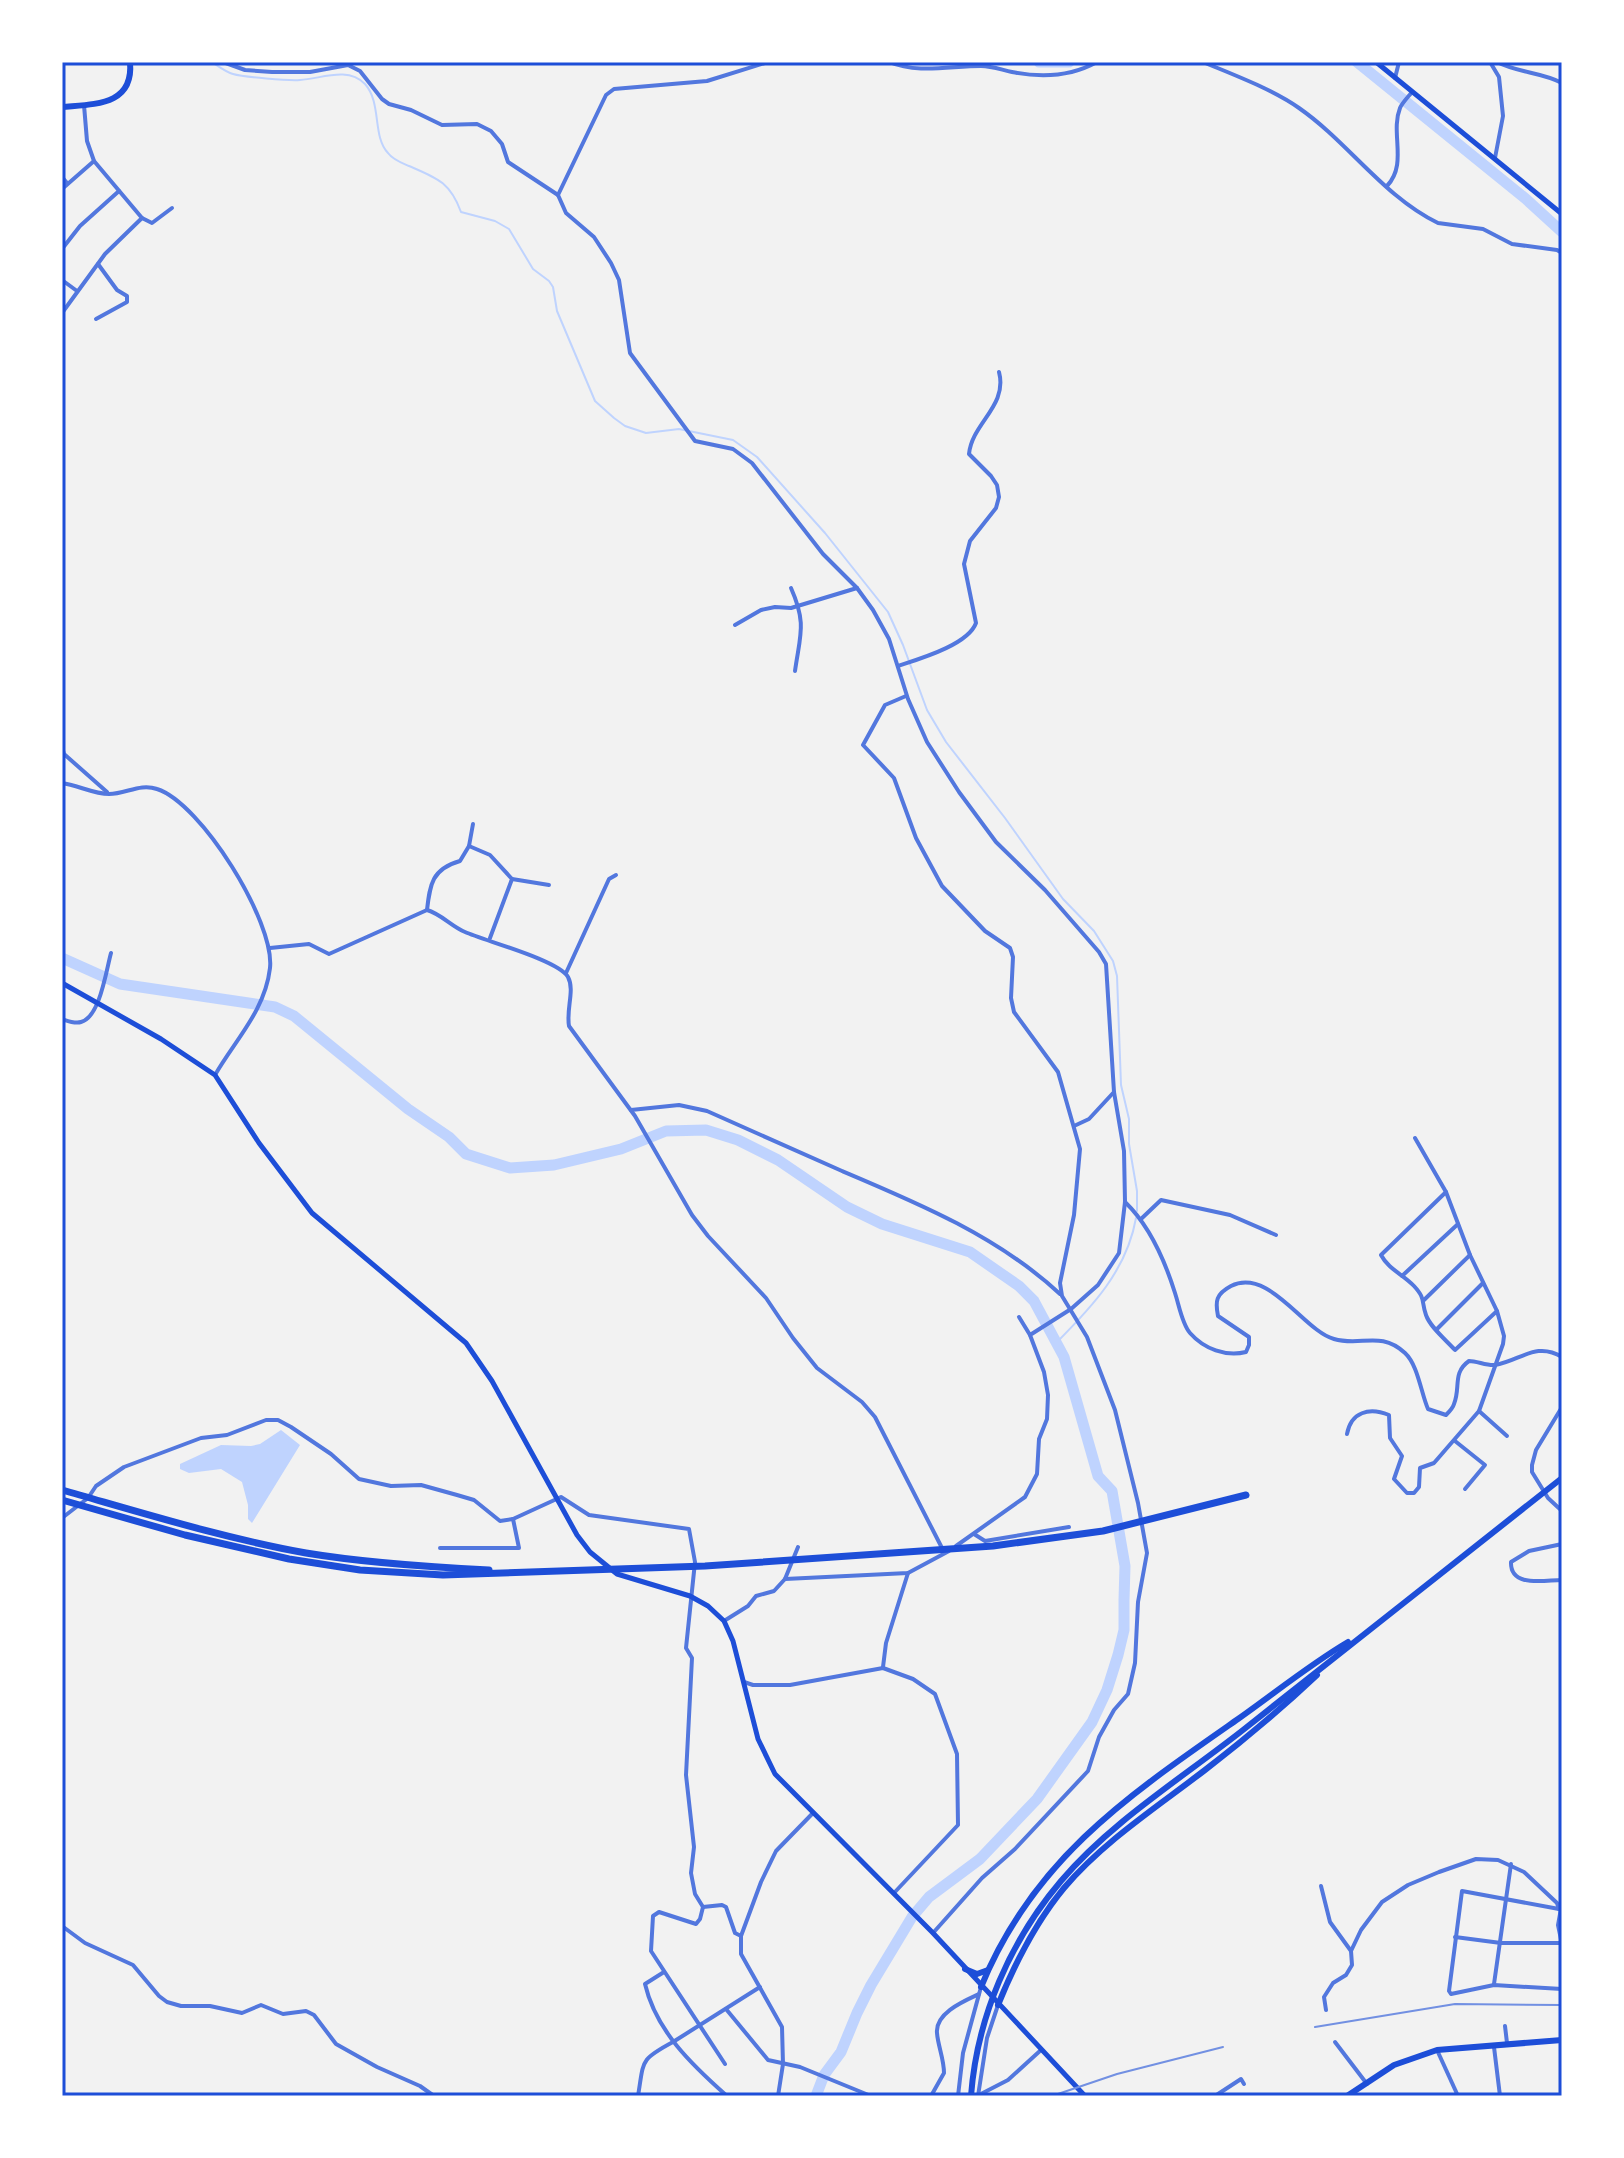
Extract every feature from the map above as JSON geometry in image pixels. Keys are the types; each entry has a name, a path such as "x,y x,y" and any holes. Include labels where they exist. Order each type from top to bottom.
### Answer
{"highway":[{"path":"65,1491 234,1538 307,1553 446,1568 555,1572"},
{"path":"62,1501 210,1541 347,1568 427,1575 767,1562 993,1546 1103,1531 1246,1495"}],"main road":[{"path":"62,107 110,101 120,96 130,80 130,62"},
{"path":"1376,62 1562,214"},
{"path":"62,983 97,1001 215,1075 259,1143 312,1213 476,1355 577,1535 604,1564 617,1574 690,1596 708,1606 724,1621 733,1641 758,1739 775,1774 931,1932 980,1990 998,2005 1081,2095"},
{"path":"976,2096 981,2037 997,1985 1033,1918 1060,1882 1089,1852 1155,1797 1562,1478"},
{"path":"980,1990 1004,1937 1033,1892 1061,1858 1102,1819 1299,1673 1368,1631"},
{"path":"998,2005 1013,1968 1038,1923 1079,1872 1138,1820 1268,1720 1368,1631"},
{"path":"965,1969 977,1974 988,1970"},
{"path":"1347,2096 1394,2065 1437,2050 1562,2040"}],"street":[{"path":"223,62 245,70 272,72 310,72 348,65 360,71 389,104 411,110 442,125 477,124 491,131 502,144 508,162 558,195 566,213 594,237 619,280 630,353 695,441 733,449 752,463 823,554 857,588 889,639 907,696 927,742 959,792 996,842 1045,890 1099,952 1106,964 1114,1092 1124,1151 1125,1202 1119,1253 1098,1285 1071,1309 1030,1335"},
{"path":"558,195 606,95 614,89 707,81 768,62"},
{"path":"889,62 903,68 984,66 1036,76 1055,76 1070,74 1097,62"},
{"path":"1203,62 1299,107 1387,186 1438,223 1483,229 1512,244 1560,250"},
{"path":"1395,78 1399,62"},
{"path":"1490,62 1499,77 1503,116 1495,158"},
{"path":"1497,62 1518,72 1554,78 1562,83"},
{"path":"1387,186 1394,179 1400,150 1402,106 1411,93"},
{"path":"84,105 87,141 94,161 142,218 152,223 172,208"},
{"path":"62,189 94,161"},
{"path":"62,177 67,183"},
{"path":"62,249 80,226 119,191"},
{"path":"62,313 98,264 142,218"},
{"path":"96,319 127,302 127,296 117,290 98,264"},
{"path":"62,280 77,291"},
{"path":"898,666 950,648 974,629 976,623 964,564 970,541 996,508 999,497 997,485 991,476 969,454 970,445 998,401 1001,389 999,372"},
{"path":"791,588 799,605 803,636 795,671"},
{"path":"735,625 761,610 791,608 857,588"},
{"path":"907,696 885,705 863,745 894,778 916,838 942,886 970,917 1010,948 1013,957 1011,998 1014,1012 1058,1072 1080,1149 1074,1215 1060,1283 1062,1296"},
{"path":"62,747 64,754 109,794"},
{"path":"62,783 109,794 143,787 156,788 178,800 227,856 264,927 270,948 267,981 254,1017 215,1075"},
{"path":"427,910 430,884 444,866 460,861 469,846 473,824"},
{"path":"469,846 490,855 512,879 549,885"},
{"path":"566,973 609,879 616,875"},
{"path":"490,939 512,879"},
{"path":"270,948 309,944 329,954 427,910 462,931 490,939 566,973 573,987 567,1013 569,1026 635,1116 692,1215 766,1298 817,1368 862,1402 875,1417 945,1554"},
{"path":"62,1019 78,1023 90,1018 96,1009 111,953"},
{"path":"1074,1126 1089,1119 1114,1092"},
{"path":"631,1110 679,1105 707,1111 889,1191 964,1228 1038,1273 1062,1296 1087,1337 1115,1410 1147,1553 1138,1602 1135,1663 1128,1694 1114,1710 1099,1737 1088,1771 931,1932"},
{"path":"1347,1434 1350,1420 1359,1414 1377,1411 1389,1415 1390,1438 1402,1456 1394,1479 1410,1494 1419,1487 1420,1468 1434,1463 1479,1411 1504,1336 1497,1311 1470,1255 1446,1192 1415,1138"},
{"path":"1446,1192 1381,1255 1389,1268 1412,1283 1424,1300 1426,1316 1455,1350 1497,1311"},
{"path":"1141,1219 1161,1200 1230,1215 1276,1235"},
{"path":"1125,1202 1141,1219 1169,1273 1188,1332 1215,1351 1246,1352 1249,1337 1218,1316 1216,1305 1217,1297 1223,1290 1251,1281 1292,1305 1319,1332 1334,1339 1378,1340 1402,1350 1410,1359 1428,1409 1435,1413 1446,1415 1455,1404 1455,1383 1460,1367 1469,1361 1495,1365 1536,1350 1550,1351 1562,1357"},
{"path":"1402,1276 1458,1224"},
{"path":"1424,1300 1470,1255"},
{"path":"1437,1329 1483,1283"},
{"path":"785,1579 908,1573 945,1554 1025,1497 1037,1474 1039,1439 1047,1419 1048,1395 1044,1372 1030,1335 1019,1317"},
{"path":"1562,1407 1533,1458 1532,1472 1548,1498 1562,1511"},
{"path":"1479,1411 1507,1436"},
{"path":"62,1518 88,1498 96,1486 124,1467 201,1438 227,1435 266,1420 278,1420 331,1454 359,1479 391,1486 421,1485 474,1500 500,1521 513,1519 561,1497 589,1515 689,1529 695,1562 686,1648 692,1658 686,1775 694,1847 691,1873 695,1894 703,1907 696,1924 659,1912 653,1916 651,1951 725,2064"},
{"path":"1455,1441 1485,1465 1465,1489"},
{"path":"440,1548 519,1548 513,1519"},
{"path":"974,1534 985,1541 1069,1527"},
{"path":"1562,1544 1518,1555 1511,1562 1515,1577 1523,1581 1562,1580"},
{"path":"724,1621 748,1606 756,1596 774,1591 785,1579 798,1547"},
{"path":"883,1668 886,1643 908,1573"},
{"path":"744,1682 753,1685 790,1685 883,1668 913,1679 935,1694 957,1754 958,1825 896,1896"},
{"path":"778,2096 783,2064 782,2027 741,1954 741,1936 776,1851 812,1814"},
{"path":"1326,2010 1324,1997 1333,1983 1346,1975 1352,1965 1351,1951 1361,1930 1382,1902 1408,1885 1476,1859 1498,1860 1511,1864 1536,1882 1561,1906"},
{"path":"1494,1985 1511,1864"},
{"path":"1321,1886 1330,1922 1351,1951"},
{"path":"1561,1906 1462,1891 1449,1991 1451,1994 1494,1985 1562,1989"},
{"path":"1455,1937 1501,1943 1562,1944 1558,1925 1561,1906"},
{"path":"703,1907 726,1907 735,1933 741,1936"},
{"path":"62,1926 85,1943 133,1965 167,2002 242,2013 261,2005 283,2014 306,2011 314,2015 336,2044 430,2091 434,2096"},
{"path":"664,1972 645,1984 654,2010 673,2042 727,2096"},
{"path":"638,2096 643,2063 652,2053 760,1987"},
{"path":"958,2096 970,2025 980,1990"},
{"path":"931,2096 944,2073 936,2031 939,2021 952,2008 980,1990"},
{"path":"976,2096 988,2033 998,2005"},
{"path":"726,2009 763,2056 849,2085 871,2096"},
{"path":"970,2025 988,2033"},
{"path":"1505,2026 1507,2043"},
{"path":"1335,2042 1367,2084"},
{"path":"1493,2044 1500,2096"},
{"path":"976,2096 1008,2080 1041,2050"},
{"path":"1437,2050 1458,2096"},
{"path":"1215,2096 1241,2079 1244,2084"}],"water":[{"path":"281,1430 300,1445 252,1523 248,1519 242,1482 221,1469 189,1473 180,1469 180,1464 221,1445 260,1444"}],"waterway":[{"path":"212,62 230,73 246,76 294,80 342,75 365,84 374,100 380,138 390,155 441,182 452,194 461,212 495,221 509,229 533,269 549,281 557,311 595,401 625,426 646,433 679,429 733,440 757,457 825,533 888,612 927,710 946,742 1063,899 1094,931 1113,961 1117,976 1121,1085 1129,1119 1137,1211"},
{"path":"1039,62 1069,62"},
{"path":"1357,62 1526,199 1562,232"},
{"path":"62,958 120,984 275,1007 294,1016 408,1109 449,1137 466,1154 510,1168 554,1165 621,1149 666,1131 706,1130 738,1140 778,1160 847,1207 882,1224 970,1252 1019,1286 1034,1301 1064,1357 1098,1476 1112,1491 1125,1566 1124,1630 1118,1655 1107,1690 1092,1722 1037,1799 980,1859 929,1897 912,1917 871,1985 841,2052 824,2075 816,2096"},
{"path":"1056,1343 1095,1301 1116,1271 1125,1254 1136,1218"}],"railway":[{"path":"1315,2027 1455,2004 1562,2005"},
{"path":"1052,2096 1117,2074 1223,2047"}]}
